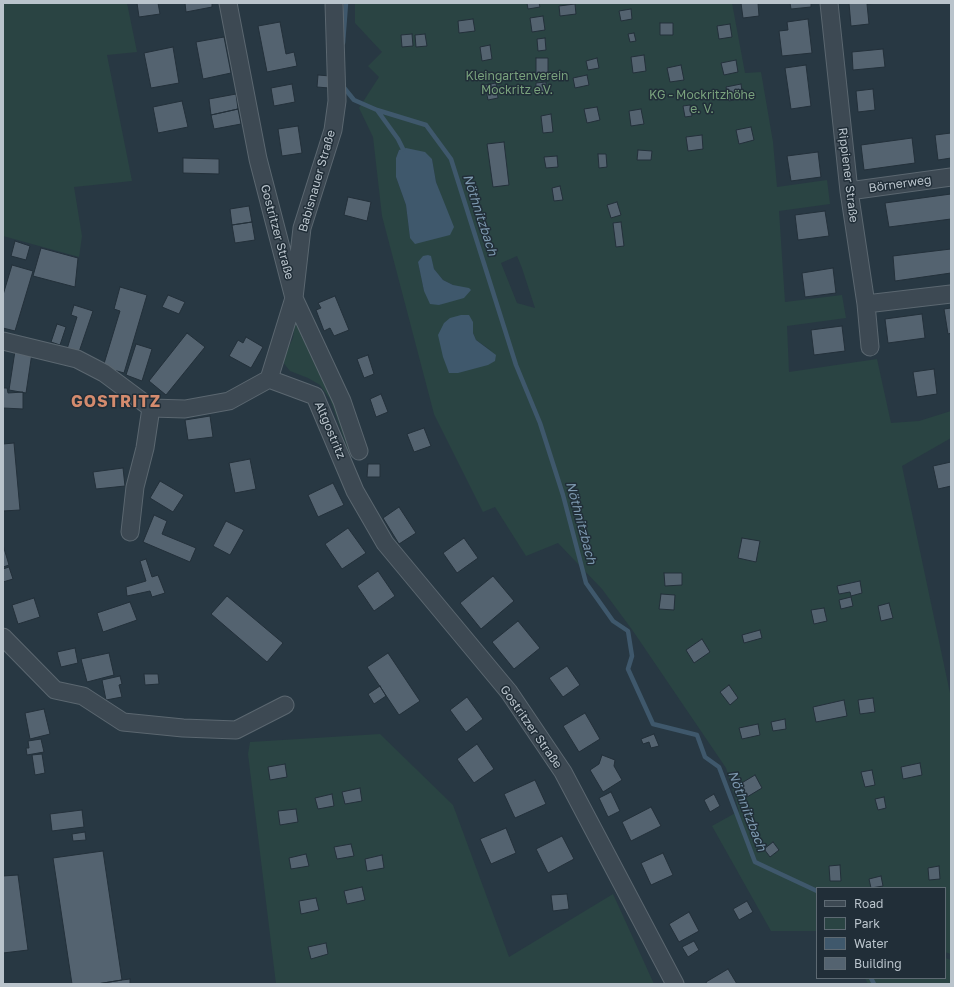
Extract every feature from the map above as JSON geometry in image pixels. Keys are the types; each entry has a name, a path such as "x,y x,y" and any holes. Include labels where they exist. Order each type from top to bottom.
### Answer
{"street":[{"name":"Gostritzer Straße","path":"228,3 258,159 294,298 342,401 360,451"},
{"name":"Babisnauer Straße","path":"269,379 294,298 302,228 333,130 336,101 334,3"},
{"name":"Rippiener Straße","path":"829,3 849,190 866,304 870,347"},
{"name":"Börnerweg","path":"849,190 951,177"},
{"path":"866,304 951,294"},
{"path":"3,341 77,358 104,373 151,408 185,409 229,401 269,379"},
{"name":"Altgostritz","path":"269,379 316,396 355,491"},
{"path":"130,532 135,487 145,448 151,408"},
{"name":"Gostritzer Straße","path":"355,491 385,543 509,692 563,772 675,984"},
{"path":"3,637 55,690 83,696 123,722 183,728 236,730 285,705"}],"green space":[{"path":"3,3 127,3 137,52 107,55 132,181 74,187 82,236 79,257 3,236"},
{"path":"355,3 732,3 745,73 761,72 773,142 777,187 827,180 830,204 779,211 785,302 842,295 846,318 787,326 789,372 877,359 891,423 919,421 951,411 951,438 902,466 951,698 951,954 946,952 946,887 816,887 816,931 771,931 712,826 739,811 726,768 633,631 602,589 558,543 526,556 495,507 483,512 434,414 382,216 373,137 359,108 379,77 368,66 382,52 355,23","holes":["399,150 432,159 436,182 441,196 410,238 406,205 396,177 396,158","428,255 430,256 434,269 443,280 453,285 449,301 439,305 424,291 418,262","517,256 522,268 535,308 517,303 501,263","473,322 473,333 476,340 492,351 444,323"]},
{"path":"296,317 335,395 352,452 349,453 330,399 320,385 308,378 290,371 282,361 293,338"},
{"path":"380,734 453,805 509,957 613,894 654,984 276,984 248,754 250,742"},
{"path":"946,958 951,960 951,984 868,984 866,979 946,979"}],"water":[{"path":"406,148 425,152 432,159 436,182 454,227 450,235 415,244 410,238 406,205 396,177 396,158 399,150"},
{"path":"423,256 431,256 434,269 443,280 453,285 469,288 471,290 464,298 439,305 430,304 424,291 418,262"},
{"path":"461,315 469,315 473,322 473,333 476,340 496,355 495,361 488,365 458,373 449,373 443,357 438,335 444,323 450,318"}],"building":[{"path":"137,3 158,3 160,14 139,17"},
{"path":"185,3 212,3 212,7 186,12"},
{"path":"527,3 539,3 540,7 528,9"},
{"path":"741,3 758,3 759,16 743,18"},
{"path":"790,3 811,3 811,7 791,9"},
{"path":"849,3 879,3 867,4 869,24 851,26"},
{"path":"575,4 576,14 560,16 559,6"},
{"path":"631,9 632,19 621,21 619,11"},
{"path":"543,16 545,30 532,32 530,18"},
{"path":"473,19 475,31 459,33 458,21"},
{"path":"808,19 812,53 782,56 779,31 788,30 787,22"},
{"path":"280,22 286,54 294,52 297,66 267,72 258,26"},
{"path":"660,23 673,23 673,35 660,35"},
{"path":"730,24 732,37 719,39 717,26"},
{"path":"634,33 636,41 630,42 628,34"},
{"path":"412,34 413,46 402,47 401,35"},
{"path":"425,34 427,46 416,47 415,35"},
{"path":"224,37 231,73 203,79 196,42"},
{"path":"545,38 546,50 538,51 537,39"},
{"path":"490,45 492,59 482,61 480,47"},
{"path":"173,47 179,83 151,88 144,53"},
{"path":"883,49 885,67 853,70 852,52"},
{"path":"644,55 646,71 633,73 631,57"},
{"path":"536,58 548,58 548,74 536,74"},
{"path":"597,58 599,68 588,70 586,61"},
{"path":"736,60 738,72 724,75 721,63"},
{"path":"681,65 684,80 670,82 667,68"},
{"path":"806,65 811,106 791,109 785,68"},
{"path":"318,75 330,76 329,88 317,87"},
{"path":"587,75 589,85 575,88 573,78"},
{"path":"546,82 546,94 536,94 536,83"},
{"path":"496,83 498,98 488,100 485,85"},
{"path":"292,84 295,102 274,106 271,88"},
{"path":"741,84 743,98 729,101 726,87"},
{"path":"873,89 875,110 858,112 856,91"},
{"path":"236,94 238,109 211,115 209,99"},
{"path":"182,101 188,127 158,133 153,107"},
{"path":"690,105 692,116 685,117 683,106"},
{"path":"597,107 600,120 587,123 584,109"},
{"path":"238,109 241,124 214,129 211,115"},
{"path":"641,109 644,124 631,126 629,111"},
{"path":"551,114 553,132 543,133 541,116"},
{"path":"298,126 302,153 282,156 278,129"},
{"path":"751,127 754,140 739,144 736,130"},
{"path":"951,133 951,158 938,160 935,135"},
{"path":"702,135 703,149 688,151 686,137"},
{"path":"912,138 915,163 864,170 861,145"},
{"path":"504,142 509,185 493,187 487,144"},
{"path":"638,150 652,151 651,160 637,160"},
{"path":"818,152 821,177 791,181 787,156"},
{"path":"598,154 606,154 607,167 599,168"},
{"path":"557,156 558,167 546,168 544,157"},
{"path":"183,158 219,159 219,174 183,173"},
{"path":"560,186 563,200 554,201 552,188"},
{"path":"951,194 951,219 889,227 885,203"},
{"path":"348,197 371,202 367,221 344,215"},
{"path":"617,202 621,215 611,218 607,205"},
{"path":"249,206 252,222 232,225 230,209"},
{"path":"825,211 829,236 798,240 795,215"},
{"path":"252,222 255,240 235,243 232,225"},
{"path":"621,222 624,246 616,247 613,223"},
{"path":"15,241 30,246 26,260 11,256"},
{"path":"41,248 78,258 75,287 33,276"},
{"path":"951,249 951,273 895,281 893,256"},
{"path":"12,265 33,271 15,331 3,328 3,295"},
{"path":"833,268 836,293 805,297 802,273"},
{"path":"120,287 147,295 124,373 103,367 120,311 114,309"},
{"path":"168,295 185,302 179,314 162,307"},
{"path":"335,296 349,330 334,336 330,328 324,331 316,310 321,308 318,303"},
{"path":"74,305 93,311 79,352 67,349 77,317 71,315"},
{"path":"951,308 951,333 948,334 944,309"},
{"path":"922,314 925,338 888,343 885,319"},
{"path":"57,324 66,327 60,345 51,342"},
{"path":"842,326 845,351 814,355 811,330"},
{"path":"187,333 205,347 166,395 149,381"},
{"path":"246,337 263,347 251,368 229,356 238,340 243,343"},
{"path":"136,344 152,349 142,381 126,375"},
{"path":"15,351 32,353 26,393 9,390"},
{"path":"368,355 374,374 364,378 357,359"},
{"path":"934,369 937,394 917,397 913,372"},
{"path":"3,388 7,388 8,393 23,392 23,409 3,408"},
{"path":"381,394 388,412 376,417 370,399"},
{"path":"210,416 213,437 188,440 185,420"},
{"path":"424,428 431,446 414,452 407,434"},
{"path":"14,443 20,510 3,511 3,444"},
{"path":"250,459 256,489 235,493 229,463"},
{"path":"951,462 951,486 938,489 933,466"},
{"path":"368,464 380,464 380,477 367,477"},
{"path":"123,468 125,486 96,489 93,472"},
{"path":"160,481 184,495 173,512 150,498"},
{"path":"333,483 344,505 318,517 308,495"},
{"path":"399,507 416,533 399,544 383,518"},
{"path":"154,515 167,521 162,534 196,548 190,562 143,542"},
{"path":"226,521 244,530 230,555 213,546"},
{"path":"348,528 366,553 342,569 325,544"},
{"path":"464,538 478,558 457,573 443,553"},
{"path":"742,538 760,541 756,562 738,558"},
{"path":"3,545 9,565 3,567"},
{"path":"146,559 152,577 158,575 165,593 152,597 150,591 127,596 126,587 146,581 140,561"},
{"path":"9,567 13,579 3,582 3,569"},
{"path":"378,571 395,596 374,611 357,586"},
{"path":"664,573 682,573 682,585 665,586"},
{"path":"493,576 514,601 481,629 460,603"},
{"path":"860,581 862,593 851,596 850,592 839,594 837,586"},
{"path":"661,594 675,595 674,610 659,609"},
{"path":"227,596 283,643 267,662 211,614"},
{"path":"851,597 853,606 841,609 839,600"},
{"path":"34,598 40,617 18,624 12,605"},
{"path":"130,602 137,620 103,632 97,613"},
{"path":"889,603 893,618 881,621 878,606"},
{"path":"824,608 827,621 814,624 811,610"},
{"path":"518,621 540,648 514,669 492,642"},
{"path":"760,630 762,638 744,643 742,635"},
{"path":"702,639 710,652 694,663 686,650"},
{"path":"75,648 78,663 61,667 57,652"},
{"path":"109,653 114,675 87,682 81,659"},
{"path":"388,653 420,701 399,715 367,667"},
{"path":"567,666 580,685 563,697 549,678"},
{"path":"144,674 158,674 159,684 145,685"},
{"path":"120,676 122,684 119,685 122,697 106,700 102,680"},
{"path":"729,685 738,698 730,705 720,692"},
{"path":"380,686 386,696 374,704 368,694"},
{"path":"467,697 483,719 466,732 450,710"},
{"path":"873,698 875,712 860,714 858,700"},
{"path":"844,700 847,716 816,722 813,707"},
{"path":"44,709 50,734 30,739 25,713"},
{"path":"585,713 600,739 579,752 563,726"},
{"path":"785,719 786,729 773,731 771,722"},
{"path":"758,724 760,735 742,739 739,728"},
{"path":"654,734 659,746 651,748 649,742 643,744 641,739"},
{"path":"41,739 44,752 27,755 26,748 29,748 28,741"},
{"path":"477,744 494,769 474,783 457,759"},
{"path":"42,754 45,773 35,775 32,755"},
{"path":"602,755 615,760 614,766 622,780 603,792 590,770 599,764"},
{"path":"920,763 922,775 903,779 901,767"},
{"path":"285,764 287,777 270,780 268,767"},
{"path":"872,770 875,785 865,787 861,772"},
{"path":"755,775 762,788 747,797 740,784"},
{"path":"535,780 546,804 515,818 504,794"},
{"path":"360,788 362,801 345,804 342,792"},
{"path":"611,792 620,811 608,817 599,798"},
{"path":"332,794 334,806 318,809 315,798"},
{"path":"714,794 720,806 710,812 704,800"},
{"path":"884,797 886,808 878,810 875,799"},
{"path":"651,807 661,826 631,841 622,822"},
{"path":"296,809 298,822 280,825 278,811"},
{"path":"82,810 84,827 52,831 50,814"},
{"path":"506,828 516,853 491,864 480,839"},
{"path":"85,832 86,840 73,841 72,834"},
{"path":"562,836 574,859 548,873 536,849"},
{"path":"773,842 779,850 770,857 764,849"},
{"path":"351,844 354,856 337,859 334,847"},
{"path":"103,851 122,980 97,984 72,984 53,858"},
{"path":"663,853 673,875 651,885 641,863"},
{"path":"306,854 309,866 291,869 289,858"},
{"path":"382,855 384,868 367,871 365,859"},
{"path":"840,865 841,881 830,881 829,866"},
{"path":"939,866 940,879 929,880 928,868"},
{"path":"18,875 28,950 3,953 3,876"},
{"path":"881,876 883,886 871,887 869,879"},
{"path":"362,887 365,900 347,904 344,891"},
{"path":"567,894 569,909 553,911 551,895"},
{"path":"316,898 319,910 301,914 299,901"},
{"path":"747,901 753,912 739,920 733,909"},
{"path":"689,912 699,931 679,942 669,924"},
{"path":"694,941 699,950 688,957 682,947"},
{"path":"326,943 328,954 311,959 308,947"},
{"path":"728,969 737,984 707,984 706,982"},
{"path":"130,979 130,984 97,984 122,980"}],"waterway":[{"name":"Nöthnitzbach","path":"343,43 346,3"},
{"name":"Nöthnitzbach","path":"341,84 354,100 377,110 398,139 403,149"},
{"name":"Nöthnitzbach","path":"377,110 426,125 451,159 516,365 540,423 563,495 586,583 613,621 628,631 632,656 628,669 653,724 697,735 705,757 719,767 755,862 816,891"},
{"name":"Nöthnitzbach","path":"872,979 874,984"}],"district":[{"name":"GOSTRITZ","path":"116,402"}],"park label":[{"name":"Kleingartenverein Mockritz e.V.","path":"517,83"},
{"name":"KG - Mockritzhöhe e. V.","path":"702,102"}]}
